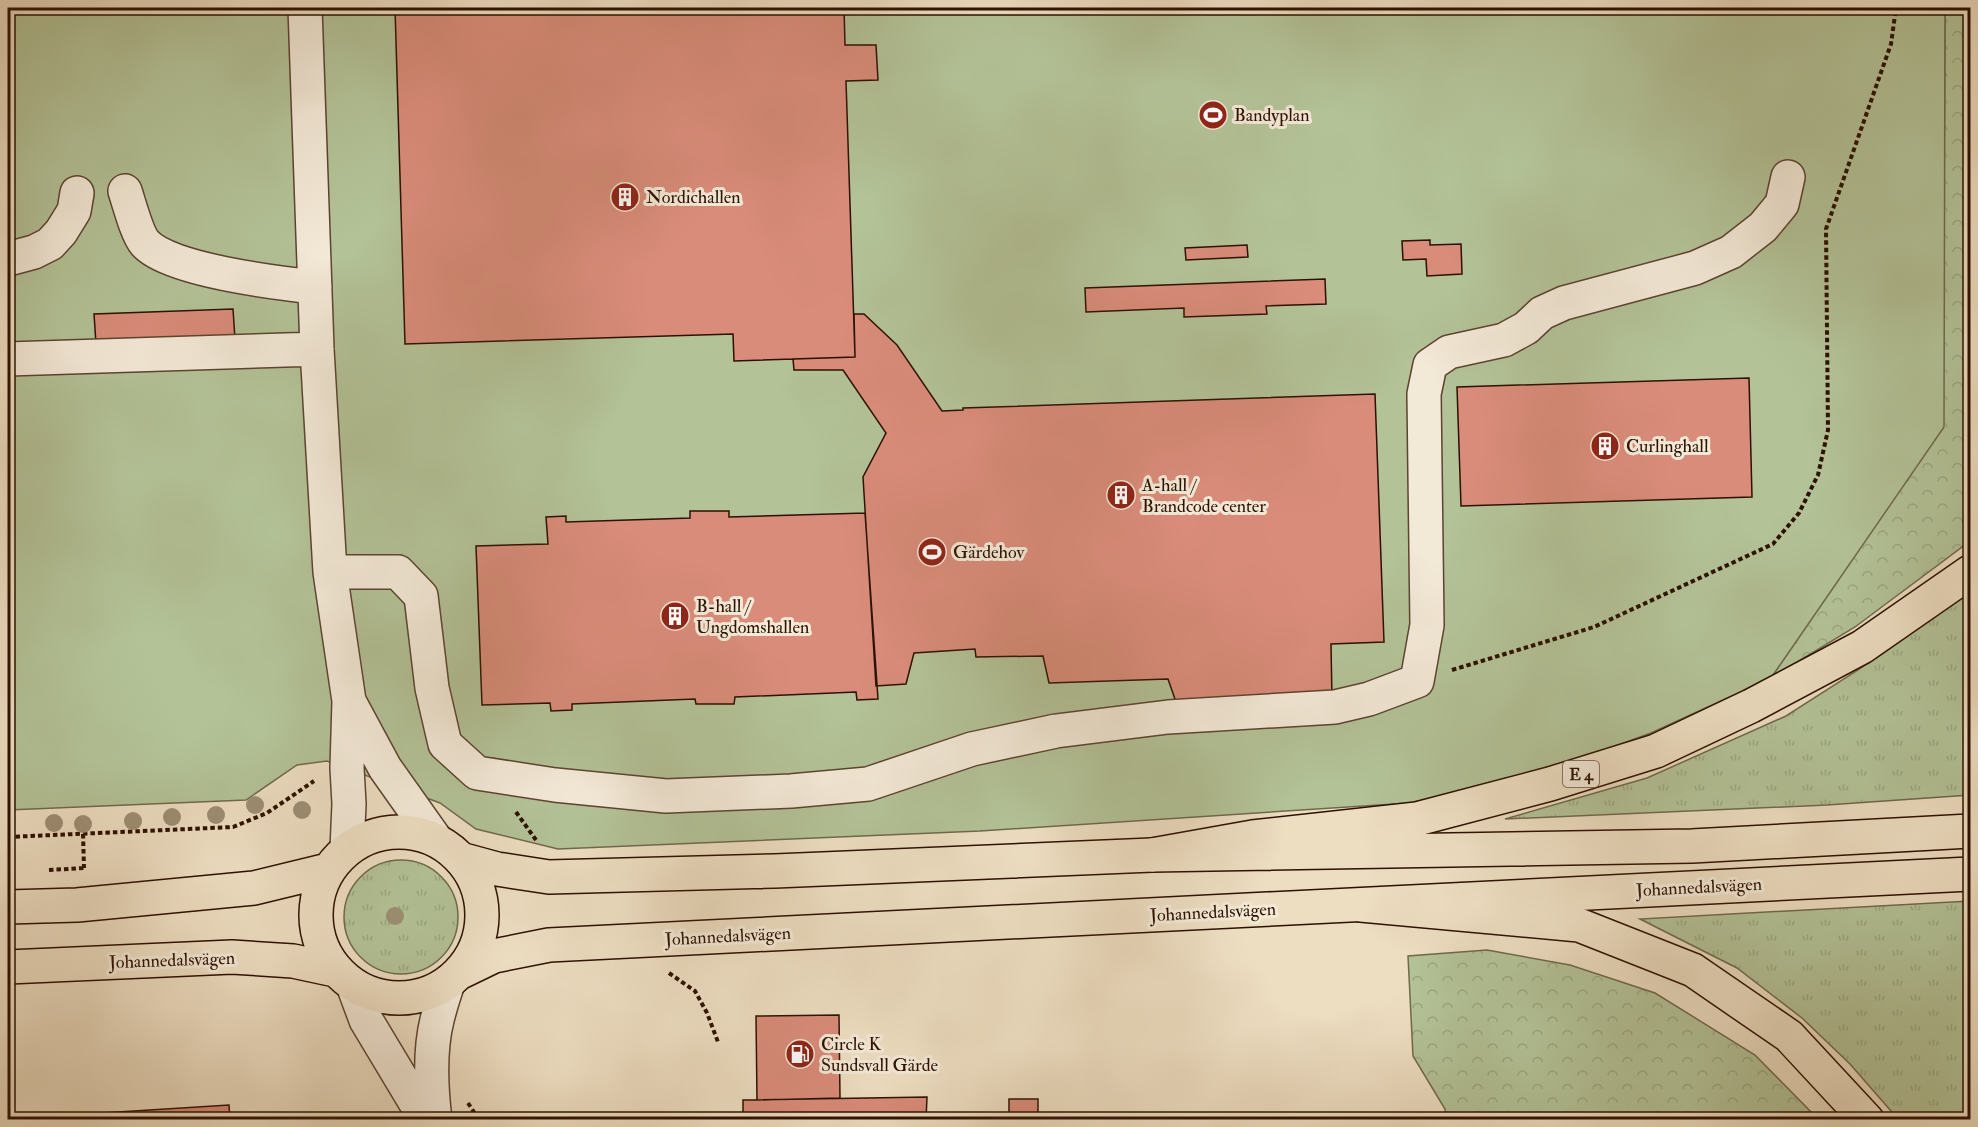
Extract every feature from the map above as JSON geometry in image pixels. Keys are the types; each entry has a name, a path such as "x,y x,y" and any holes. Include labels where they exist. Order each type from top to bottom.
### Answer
{"main road":[{"name":"E 4","path":"1152,855 1254,837 1417,819 1550,784 1656,751 1751,706 1862,647 1971,572"},
{"path":"8,907 77,905 254,888 338,859 373,836 389,832 405,832 436,840 464,860 497,869 549,877 775,871 1152,855 1692,846 1971,831"},
{"path":"338,859 318,892 315,912 319,941 326,956 344,978 377,996 400,999 426,995 454,977 470,959 477,946 483,910 480,895 464,860"},
{"name":"Johannedalsvägen","path":"454,977 494,957 549,945 1971,874"},
{"path":"1360,905 1579,925 1693,970 1789,1036 1867,1119"},
{"name":"Johannedalsvägen","path":"8,968 232,957 293,961 344,978"}],"street":[{"path":"305,8 317,349 330,572 349,701 347,768 350,804 338,859"},
{"path":"330,572 398,572 421,596 432,688 445,744 477,773 555,785 666,796 791,791 868,784 972,749 1056,731 1168,717 1335,707 1369,699 1417,681 1427,625 1424,394 1430,365 1449,352 1504,340 1526,328 1542,314 1564,303 1695,268 1731,252 1763,227 1782,204 1788,177"},
{"path":"125,191 144,243 160,254 197,267 251,279 315,287"},
{"path":"8,259 34,252 50,244 61,232 74,211 77,193"},
{"path":"8,359 317,349"},
{"path":"349,701 385,768 436,840"},
{"path":"435,1119 432,1051 436,1021 454,977"},
{"path":"344,978 366,1020 426,1119"}],"path":[{"path":"1417,681 1594,627 1773,544 1799,513 1818,475 1828,430 1826,229 1891,44 1896,8"},
{"path":"8,837 232,827 267,813 311,782 347,768"},
{"path":"83,834 84,868"},
{"path":"661,967 695,991 707,1013 718,1042"}],"green space":[{"name":"Gärdehov","path":"8,8 1945,8 1944,427 1771,678 1651,733 1545,772 1410,803 980,831 558,849 476,829 440,803 327,761 297,765 246,800 8,810"},
{"path":"1945,8 1970,8 1970,541 1855,627 1771,678 1943,427"},
{"path":"1970,592 1970,795 1827,805 1505,819 1647,778 1786,716 1858,670"},
{"path":"401,860 423,864 442,876 454,895 458,917 454,939 442,958 423,970 401,974 379,970 360,958 348,939 344,917 348,895 360,876 379,864"},
{"path":"1970,901 1970,1049 1967,1074 1970,1119 1898,1119 1850,1064 1802,1018 1737,968 1640,919"},
{"path":"1487,950 1570,965 1655,993 1755,1055 1818,1119 1446,1119 1445,1109 1413,1056 1408,956"}],"building":[{"name":"Nordichallen","path":"395,8 844,8 845,45 876,45 878,80 846,81 855,357 734,361 733,334 405,344"},
{"path":"1430,240 1430,245 1461,244 1462,274 1427,276 1426,259 1403,260 1402,241"},
{"path":"1247,245 1248,257 1186,260 1185,248"},
{"path":"1325,279 1326,304 1266,306 1267,314 1184,317 1184,308 1086,312 1085,288"},
{"path":"233,309 235,339 96,344 94,314"},
{"name":"A-hall / Brandcode center","path":"854,314 864,314 897,345 942,411 963,410 963,408 1375,394 1384,642 1331,644 1332,700 1177,705 1168,679 1049,683 1043,656 976,657 975,649 914,653 906,684 876,686 863,477 886,433 843,370 794,370 793,359 855,357"},
{"name":"Curlinghall","path":"1749,378 1752,497 1461,506 1457,387"},
{"name":"B-hall / Ungdomshallen","path":"690,511 729,511 729,517 865,513 878,699 857,700 856,692 735,697 734,704 696,704 695,699 572,704 572,710 551,711 550,703 482,705 476,546 548,544 546,517 566,516 566,522 690,518"},
{"path":"839,1015 840,1098 757,1100 756,1016"},
{"path":"927,1097 926,1120 743,1120 743,1100"},
{"path":"1009,1099 1038,1099 1038,1116 1009,1116"},
{"path":"229,1105 230,1120 86,1120 86,1114"}],"place":[{"name":"Bandyplan","path":"1213,115"},
{"name":"Nordichallen","path":"625,197"},
{"name":"Curlinghall","path":"1605,446"},
{"name":"A-hall / Brandcode center","path":"1121,495"},
{"name":"Gärdehov","path":"932,552"},
{"name":"B-hall / Ungdomshallen","path":"675,616"},
{"name":"Circle K Sundsvall Gärde","path":"800,1054"}]}
